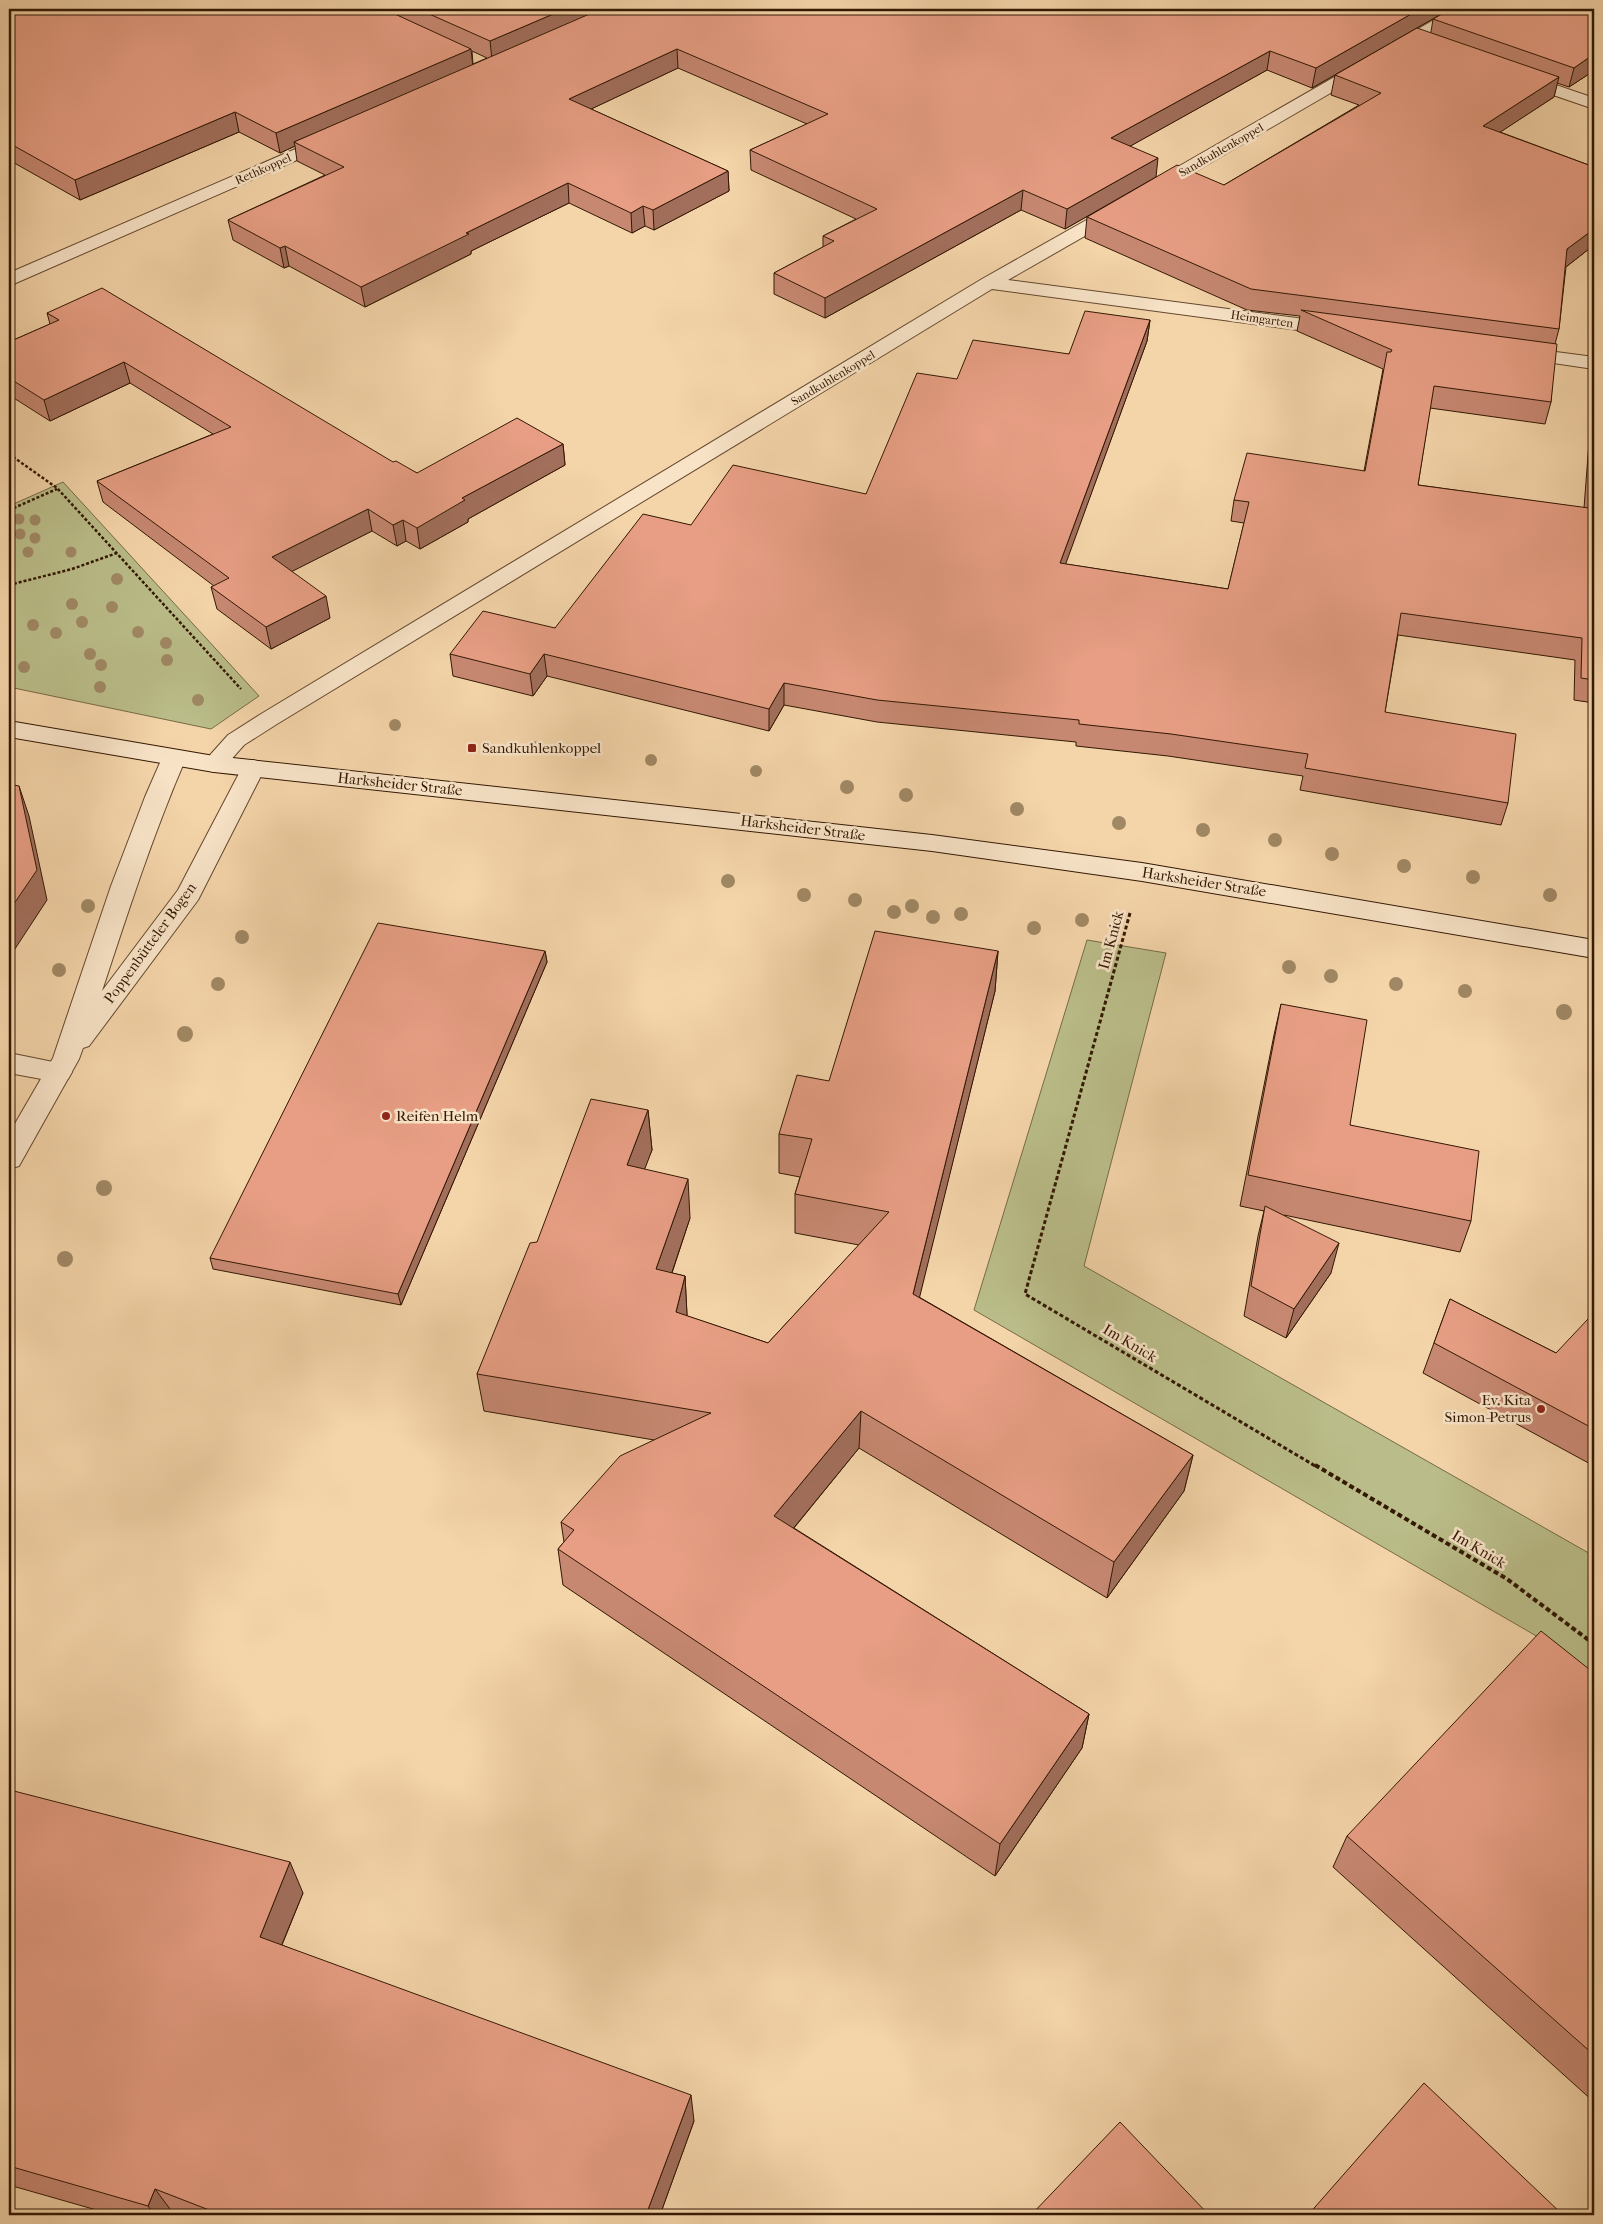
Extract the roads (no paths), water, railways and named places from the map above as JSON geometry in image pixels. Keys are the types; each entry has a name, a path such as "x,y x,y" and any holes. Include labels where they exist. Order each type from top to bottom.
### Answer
{"street":[{"name":"Sandkuhlenkoppel","path":"214,764 236,740 268,719 990,283 1464,9"},
{"path":"1412,39 1430,46"},
{"path":"1503,72 1594,104"},
{"name":"Rethkoppel","path":"9,280 350,130"},
{"name":"Heimgarten","path":"990,283 1351,331"},
{"path":"1497,350 1594,363"},
{"name":"Harksheider Straße","path":"9,729 214,764 922,842 1142,872 1594,949"},
{"name":"Poppenbütteler Bogen","path":"62,1066 124,886 174,758"},
{"name":"Poppenbütteler Bogen","path":"9,1158 62,1066 189,894 253,768"},
{"path":"9,1063 62,1066"}],"place":[{"name":"Sandkuhlenkoppel","path":"472,748"},
{"name":"Reifen Helm","path":"386,1116"},
{"name":"Ev. Kita Simon-Petrus","path":"1541,1409"}]}
